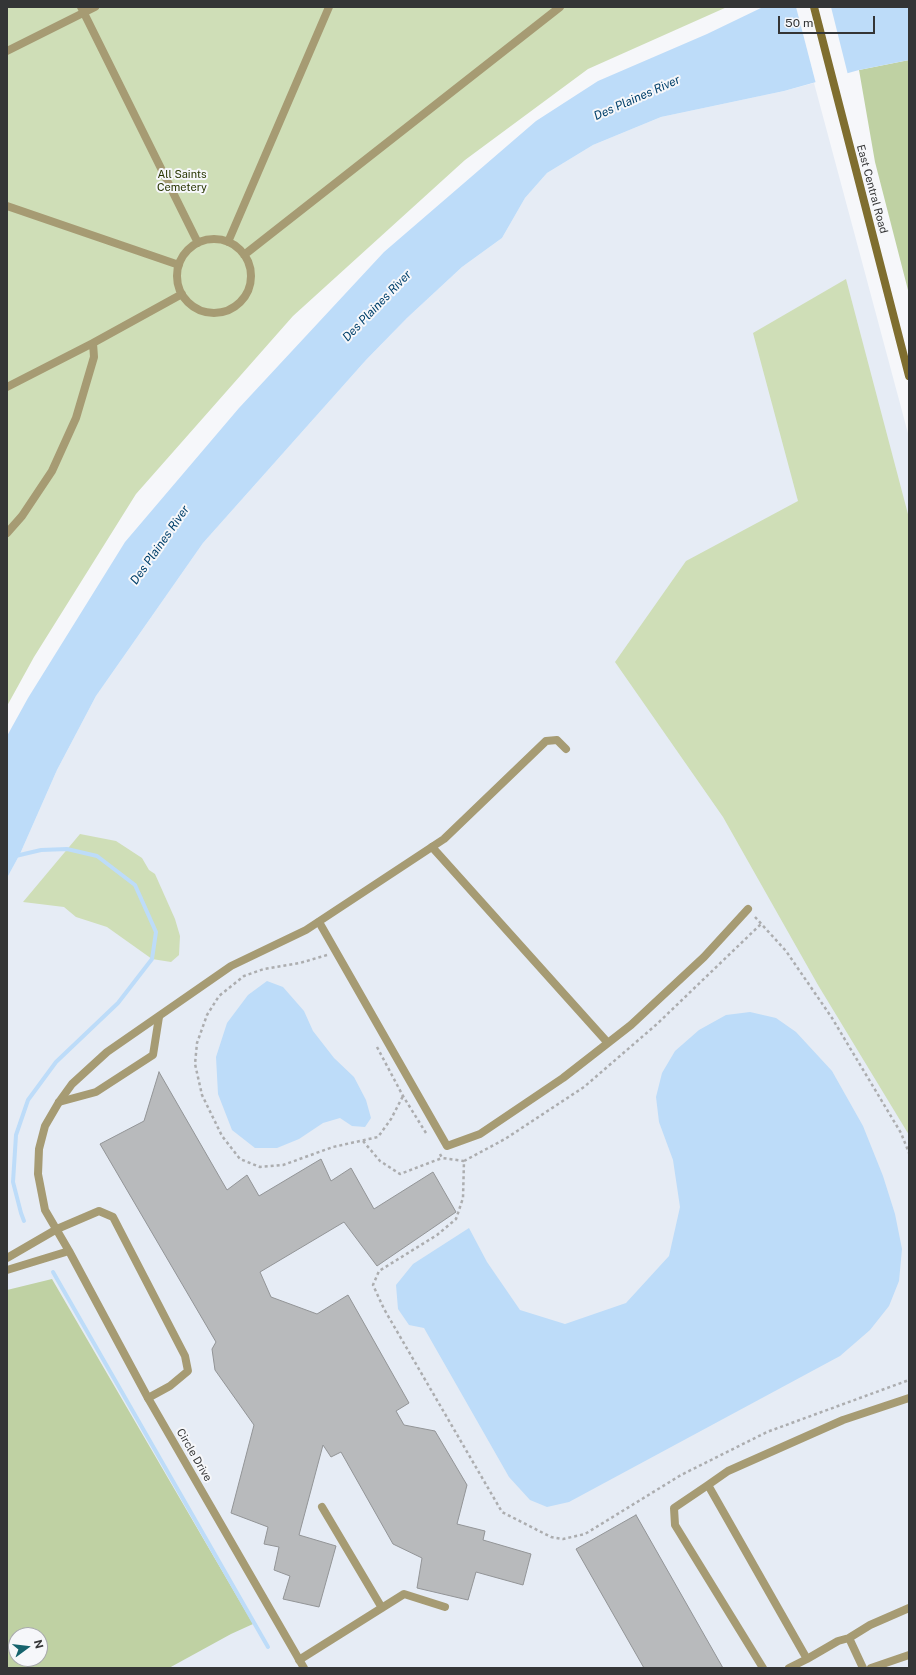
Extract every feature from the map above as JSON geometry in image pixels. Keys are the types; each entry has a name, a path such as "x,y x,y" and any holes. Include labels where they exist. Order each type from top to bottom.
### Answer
{"main road":[{"name":"East Central Road","path":"814,7 909,376"}],"street":[{"path":"7,51 83,10 95,7"},
{"path":"228,242 329,7"},
{"path":"244,255 560,7"},
{"path":"83,10 198,243"},
{"path":"7,206 179,264"},
{"path":"208,240 228,242 244,255 249,266 251,278 248,289 242,300 233,308 222,312 211,313 199,310 189,304 182,294 177,280 179,264 183,256 190,248 198,243 208,240"},
{"path":"7,387 93,343 182,294"},
{"path":"7,533 22,516 52,471 76,418 94,357 93,343"},
{"name":"Circle Drive","path":"304,1668 148,1398 46,1210 38,1174 39,1149 45,1126 59,1102 72,1084 107,1052 231,966 306,930 444,839 546,740 557,740 566,749"},
{"path":"432,847 608,1043"},
{"path":"319,922 447,1146 480,1134 562,1078 631,1025 704,957 748,909"},
{"path":"59,1102 96,1092 153,1055 159,1017"},
{"path":"7,1258 57,1229 99,1211 113,1217 186,1356 188,1371 170,1386 148,1398"},
{"path":"7,1270 69,1251"},
{"path":"763,1668 675,1525 674,1508 728,1471 843,1420 909,1398"},
{"path":"708,1485 807,1659"},
{"path":"322,1507 382,1608"},
{"path":"299,1660 404,1594 445,1608"},
{"path":"789,1668 838,1642 850,1638 870,1626 909,1608"},
{"path":"850,1638 863,1668"},
{"path":"871,1668 909,1655"}],"path":[{"path":"748,909 786,951 832,1018 901,1133 909,1153"},
{"path":"363,1141 380,1161 400,1174 442,1158 464,1161 505,1139 584,1087 658,1024 761,924"},
{"path":"337,952 300,963 264,969 244,976 219,996 206,1015 197,1043 195,1064 202,1095 222,1136 240,1160 260,1167 283,1165 333,1147 378,1137 391,1119 403,1096"},
{"path":"377,1047 403,1096 430,1140"},
{"path":"438,1152 442,1158"},
{"path":"464,1161 463,1198 456,1219 437,1235 379,1271 373,1285 384,1309 502,1512 551,1537 563,1539 585,1534 681,1476 767,1432 909,1380"}],"shaded area":[{"path":"814,83 909,437 909,1668 7,1668 7,878 20,854 57,770 96,696 203,543 366,360 407,318 462,267 502,238 525,198 547,173 593,145 661,117 784,91"}],"green space":[{"name":"All Saints Cemetery","path":"7,7 727,7 588,69 465,160 293,316 136,494 34,657 7,706"},
{"path":"909,60 909,294 875,162 859,70"},
{"path":"846,279 909,518 909,1135 818,985 723,817 615,662 686,561 798,501 753,333"},
{"path":"80,834 116,841 142,858 149,870 155,874 175,919 180,936 179,955 171,962 152,959 107,927 76,917 64,907 23,902"},
{"path":"52,1279 253,1624 231,1634 169,1668 7,1668 7,1290"}],"water":[{"name":"Des Plaines River","path":"763,7 909,7 909,60 859,70 784,91 661,117 593,145 547,173 525,198 502,238 462,267 407,318 366,360 203,543 96,696 57,770 20,854 7,878 7,736 28,698 125,542 239,408 384,252 536,121 598,81 707,34"},
{"path":"267,981 283,987 304,1011 313,1031 334,1058 354,1077 366,1100 371,1118 365,1127 352,1126 340,1118 323,1123 299,1139 277,1148 255,1148 232,1130 218,1094 216,1057 227,1023 248,995"},
{"path":"750,1012 776,1018 796,1032 832,1071 863,1126 883,1176 895,1214 902,1249 899,1281 889,1306 870,1330 840,1356 569,1502 547,1507 530,1500 509,1477 424,1328 409,1325 398,1309 396,1285 413,1264 469,1228 487,1262 520,1310 565,1324 626,1303 669,1256 680,1207 673,1160 659,1122 656,1097 662,1073 675,1051 699,1030 726,1015"}],"pier":[{"path":"796,7 831,7 848,75 816,84"}],"building":[{"path":"159,1072 227,1190 247,1175 259,1196 321,1159 331,1181 351,1168 374,1209 433,1172 456,1212 377,1266 344,1222 260,1272 271,1297 317,1314 348,1295 409,1403 396,1411 404,1425 435,1431 467,1485 457,1524 485,1531 483,1540 531,1554 523,1585 476,1572 468,1600 417,1588 422,1558 393,1544 341,1452 331,1457 323,1445 299,1535 336,1546 319,1607 283,1599 290,1576 274,1570 279,1547 264,1544 268,1527 231,1513 254,1425 215,1370 212,1349 216,1342 100,1144 144,1121"},
{"path":"636,1515 723,1668 644,1668 576,1549"}],"waterway":[{"path":"7,858 41,850 67,849 97,856 135,885 156,932 152,959 118,1003 56,1062 28,1100 16,1135 13,1182 24,1221"},
{"path":"53,1272 268,1647"}]}
